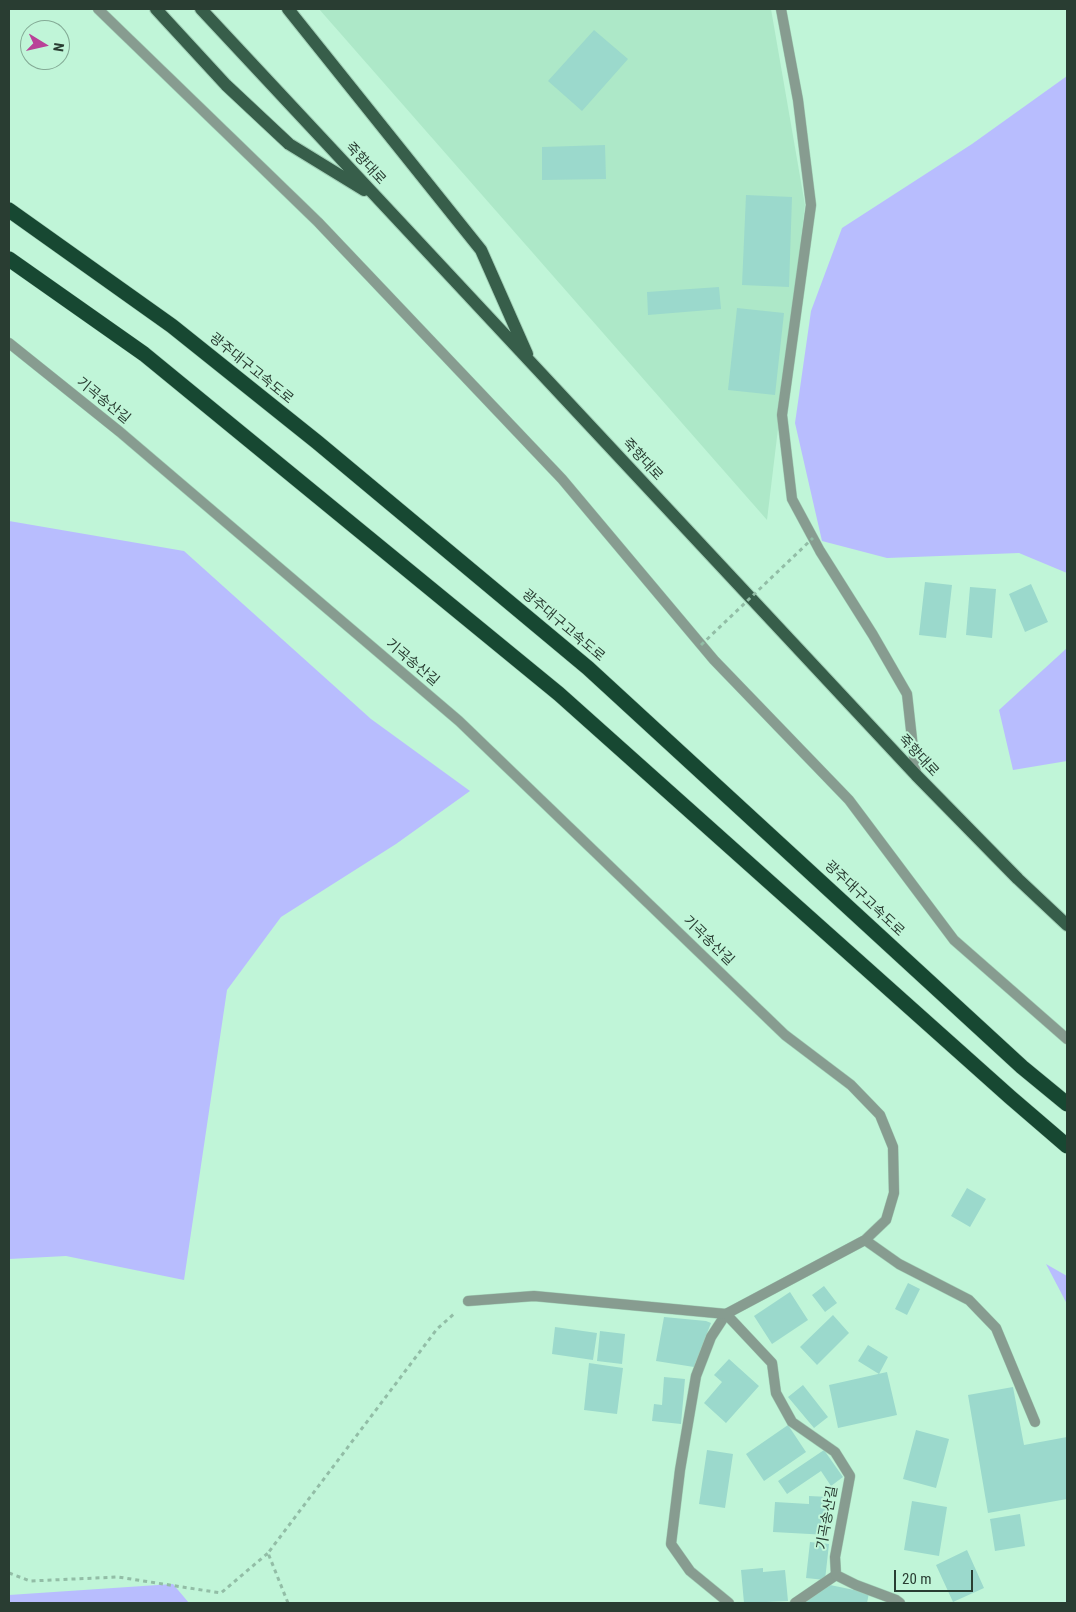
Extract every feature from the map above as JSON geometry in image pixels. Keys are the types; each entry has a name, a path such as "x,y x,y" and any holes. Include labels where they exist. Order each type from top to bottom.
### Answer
{"highway":[{"name":"광주대구고속도로","path":"9,210 172,326 317,442 588,668 1022,1067 1067,1104"},
{"path":"9,259 144,354 559,694 1067,1146"}],"main road":[{"path":"156,9 226,85 289,144 378,199"},
{"name":"죽향대로","path":"201,9 916,775 1018,879 1067,925"},
{"path":"288,9 481,250 531,363"}],"street":[{"path":"98,9 318,222 542,457 701,645 849,800 954,940 1067,1039"},
{"path":"781,9 798,100 811,205 782,415 792,499 813,538 874,635 907,694 916,775"},
{"name":"기곡송산길","path":"9,343 128,438 459,721 785,1035 851,1085 880,1115 893,1147 894,1193 886,1220 865,1240 726,1314 772,1363 776,1394 792,1422 835,1452 850,1476 835,1557 836,1575"},
{"path":"865,1240 899,1264 969,1300 996,1328 1035,1422"},
{"path":"468,1301 534,1296 726,1314 711,1337 696,1376 680,1470 671,1544 690,1571 729,1603"},
{"path":"795,1603 836,1575 900,1603"}],"path":[{"path":"701,645 813,538"},
{"path":"9,1573 30,1581 118,1577 220,1593 268,1553 437,1330 468,1301"},
{"path":"268,1553 288,1603"}],"shaded area":[{"path":"319,9 771,9 805,205 767,520"},
{"path":"1067,76 1067,573 1019,553 887,558 822,541 795,423 811,311 842,228 972,144"},
{"path":"9,521 184,551 371,719 470,791 396,844 281,917 227,990 184,1280 66,1256 9,1259"},
{"path":"1067,648 1067,761 1013,770 999,710"},
{"path":"1046,1264 1067,1276 1067,1304"},
{"path":"173,1584 189,1603 9,1603 9,1595"}],"building":[{"path":"594,30 628,59 582,111 548,81"},
{"path":"605,145 606,179 542,180 542,147"},
{"path":"746,195 792,197 789,287 742,285"},
{"path":"719,287 721,309 648,315 647,292"},
{"path":"737,308 784,313 775,395 728,390"},
{"path":"925,582 952,585 946,638 919,635"},
{"path":"1031,584 1048,622 1025,632 1009,594"},
{"path":"970,587 996,589 992,638 966,635"},
{"path":"967,1188 986,1199 970,1227 951,1216"},
{"path":"908,1283 920,1289 907,1315 895,1309"},
{"path":"824,1286 837,1303 825,1312 812,1295"},
{"path":"790,1292 808,1320 772,1344 754,1316"},
{"path":"833,1315 849,1333 817,1365 800,1347"},
{"path":"664,1317 711,1323 694,1367 656,1361"},
{"path":"555,1327 597,1333 593,1360 552,1354"},
{"path":"600,1331 625,1334 622,1364 597,1361"},
{"path":"868,1345 888,1357 879,1374 858,1361"},
{"path":"729,1359 759,1386 726,1423 704,1403 722,1382 714,1375"},
{"path":"589,1363 623,1368 617,1414 584,1410"},
{"path":"887,1372 897,1415 838,1428 829,1385"},
{"path":"664,1377 685,1379 681,1424 652,1421 654,1404 662,1405"},
{"path":"803,1385 828,1417 814,1428 788,1397"},
{"path":"1013,1387 1024,1445 1067,1437 1067,1499 988,1513 968,1395"},
{"path":"788,1425 806,1452 764,1481 746,1454"},
{"path":"916,1430 949,1439 936,1488 903,1479"},
{"path":"707,1450 733,1454 725,1508 699,1504"},
{"path":"824,1450 843,1477 831,1486 821,1471 787,1494 778,1481"},
{"path":"809,1496 830,1497 828,1535 773,1532 775,1502 809,1504"},
{"path":"912,1501 947,1507 939,1556 904,1550"},
{"path":"1020,1514 1025,1546 995,1551 990,1519"},
{"path":"810,1542 829,1544 825,1580 806,1578"},
{"path":"967,1550 984,1588 953,1602 936,1565"},
{"path":"763,1568 763,1572 785,1570 788,1601 744,1603 741,1570"},
{"path":"830,1585 869,1593 867,1603 800,1603"}]}
